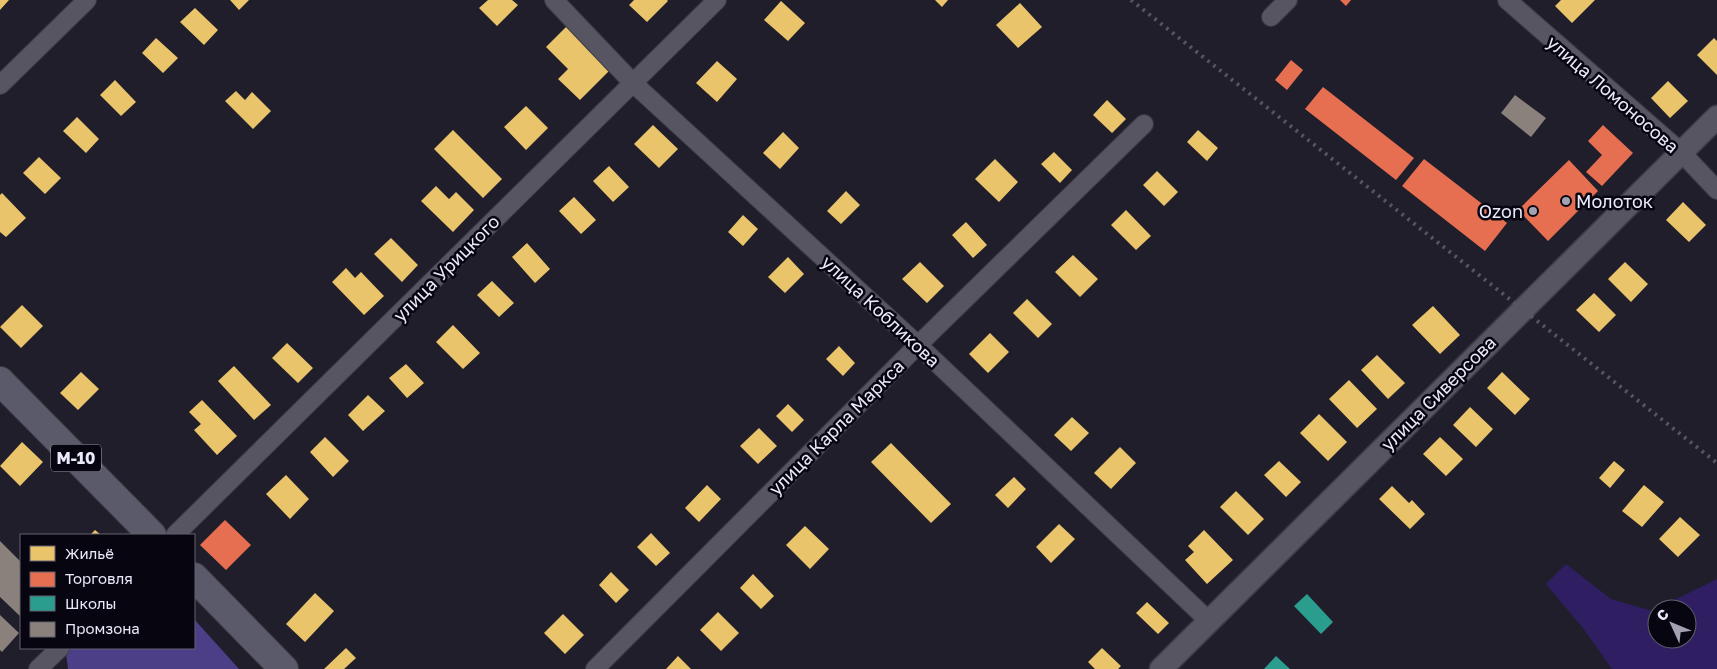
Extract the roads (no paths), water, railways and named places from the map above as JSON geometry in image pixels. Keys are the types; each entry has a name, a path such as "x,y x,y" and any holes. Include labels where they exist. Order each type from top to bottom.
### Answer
{"highway":[{"name":"М-10","path":"0,381 151,534"},
{"path":"195,578 284,669"}],"street":[{"path":"0,85 87,0"},
{"name":"улица Кобликова","path":"554,0 633,83 918,345 1210,621"},
{"name":"улица Урицкого","path":"176,534 717,0"},
{"path":"1271,17 1288,0"},
{"name":"улица Ломоносова","path":"1507,0 1680,152 1717,190"},
{"name":"улица Сиверсова","path":"1161,669 1717,117"},
{"name":"улица Карла Маркса","path":"594,669 918,345 1144,124"},
{"path":"38,669 59,649"}],"railway":[{"path":"1131,0 1717,463"}],"place":[{"name":"Молоток","path":"1566,201"},
{"name":"Ozon","path":"1533,211"}]}
